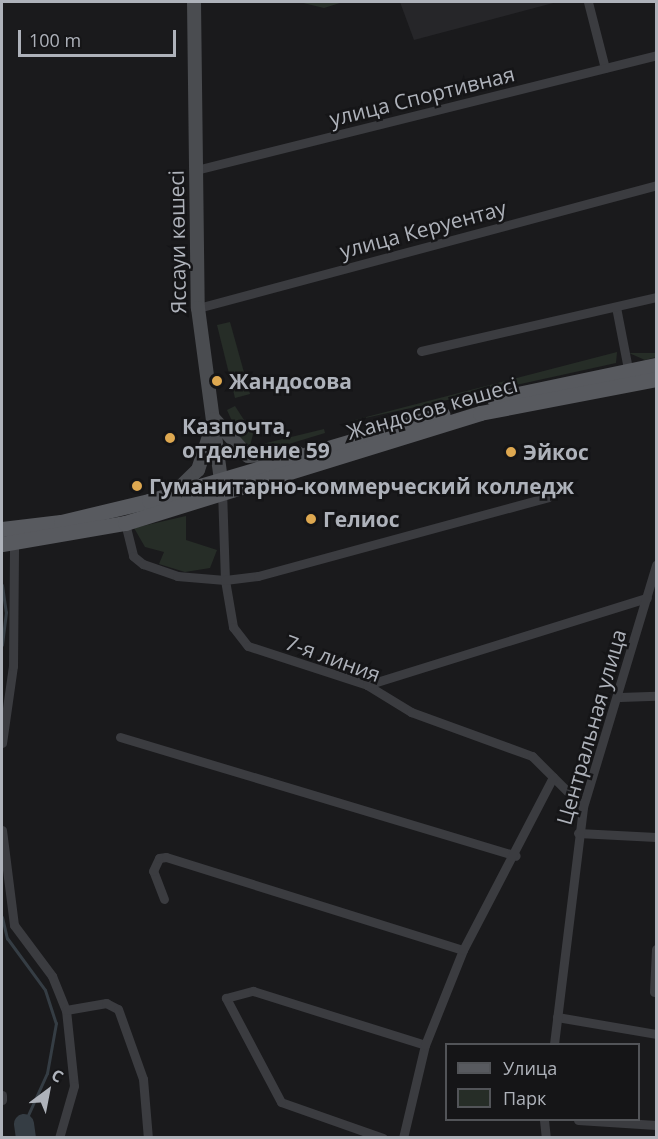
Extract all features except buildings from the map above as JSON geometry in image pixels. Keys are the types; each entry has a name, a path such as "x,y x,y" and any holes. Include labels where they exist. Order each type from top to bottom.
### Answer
{"main road":[{"name":"Яссауи көшесі","path":"194,2 198,308 221,486"},
{"name":"Жандосов көшесі","path":"221,486 244,473 486,401 628,369 657,365"},
{"name":"Жандосов көшесі","path":"221,486 480,413 657,379"},
{"path":"213,418 248,456 309,453"},
{"path":"149,501 189,483 207,450 213,418"},
{"path":"8,536 149,501 221,486"},
{"path":"8,536 125,523 221,486"}],"street":[{"path":"588,2 605,68"},
{"name":"улица Спортивная","path":"196,170 657,55"},
{"name":"улица Керуентау","path":"198,308 657,185"},
{"path":"421,351 657,297"},
{"path":"616,307 628,369"},
{"name":"7-я линия","path":"221,486 225,580 233,627 248,646 367,685 411,712 532,756 583,807"},
{"path":"125,523 133,556 143,564 177,576 225,580 258,576 548,497"},
{"path":"2,743 13,666 8,536"},
{"name":"Центральная улица","path":"554,1043 578,833 583,807 620,697 657,565"},
{"path":"367,685 647,598"},
{"path":"620,697 657,696"},
{"path":"120,737 516,856"},
{"path":"403,1137 425,1045 463,950 516,856 553,777"},
{"path":"2,830 14,925 52,976 66,1010 75,1086 59,1137"},
{"path":"578,833 657,837"},
{"path":"164,899 153,871 159,858 166,857 463,950"},
{"path":"654,993 657,949"},
{"path":"383,1137 281,1102 226,998 238,992 253,991 425,1045"},
{"path":"66,1010 106,1003 118,1010 143,1079 148,1137"},
{"path":"557,1017 657,1034"},
{"path":"2,1095 2,1100"},
{"path":"544,1121 546,1137"},
{"path":"604,1121 657,1125"}],"shaded area":[{"path":"400,2 557,2 414,40"}],"green space":[{"path":"299,2 343,2 324,8"},
{"path":"230,322 250,394 235,398 217,325"},
{"path":"617,352 616,363 347,422"},
{"path":"629,353 656,353 656,357 645,360"},
{"path":"235,406 253,434 250,446 240,439 227,410"},
{"path":"324,429 325,433 269,450 254,446"},
{"path":"186,516 186,540 217,550 210,568 185,572 159,564 164,552 145,547 134,528"}],"waterway":[{"path":"2,585 6,612 2,645"},
{"path":"2,917 7,938 45,990 56,1023 47,1073 24,1124"},
{"path":"24,1124 26,1138"}],"place":[{"name":"Жандосова","path":"217,381"},
{"name":"Казпочта, отделение 59","path":"170,438"},
{"name":"Эйкос","path":"511,452"},
{"name":"Гуманитарно-коммерческий колледж","path":"137,486"},
{"name":"Гелиос","path":"311,519"}]}
